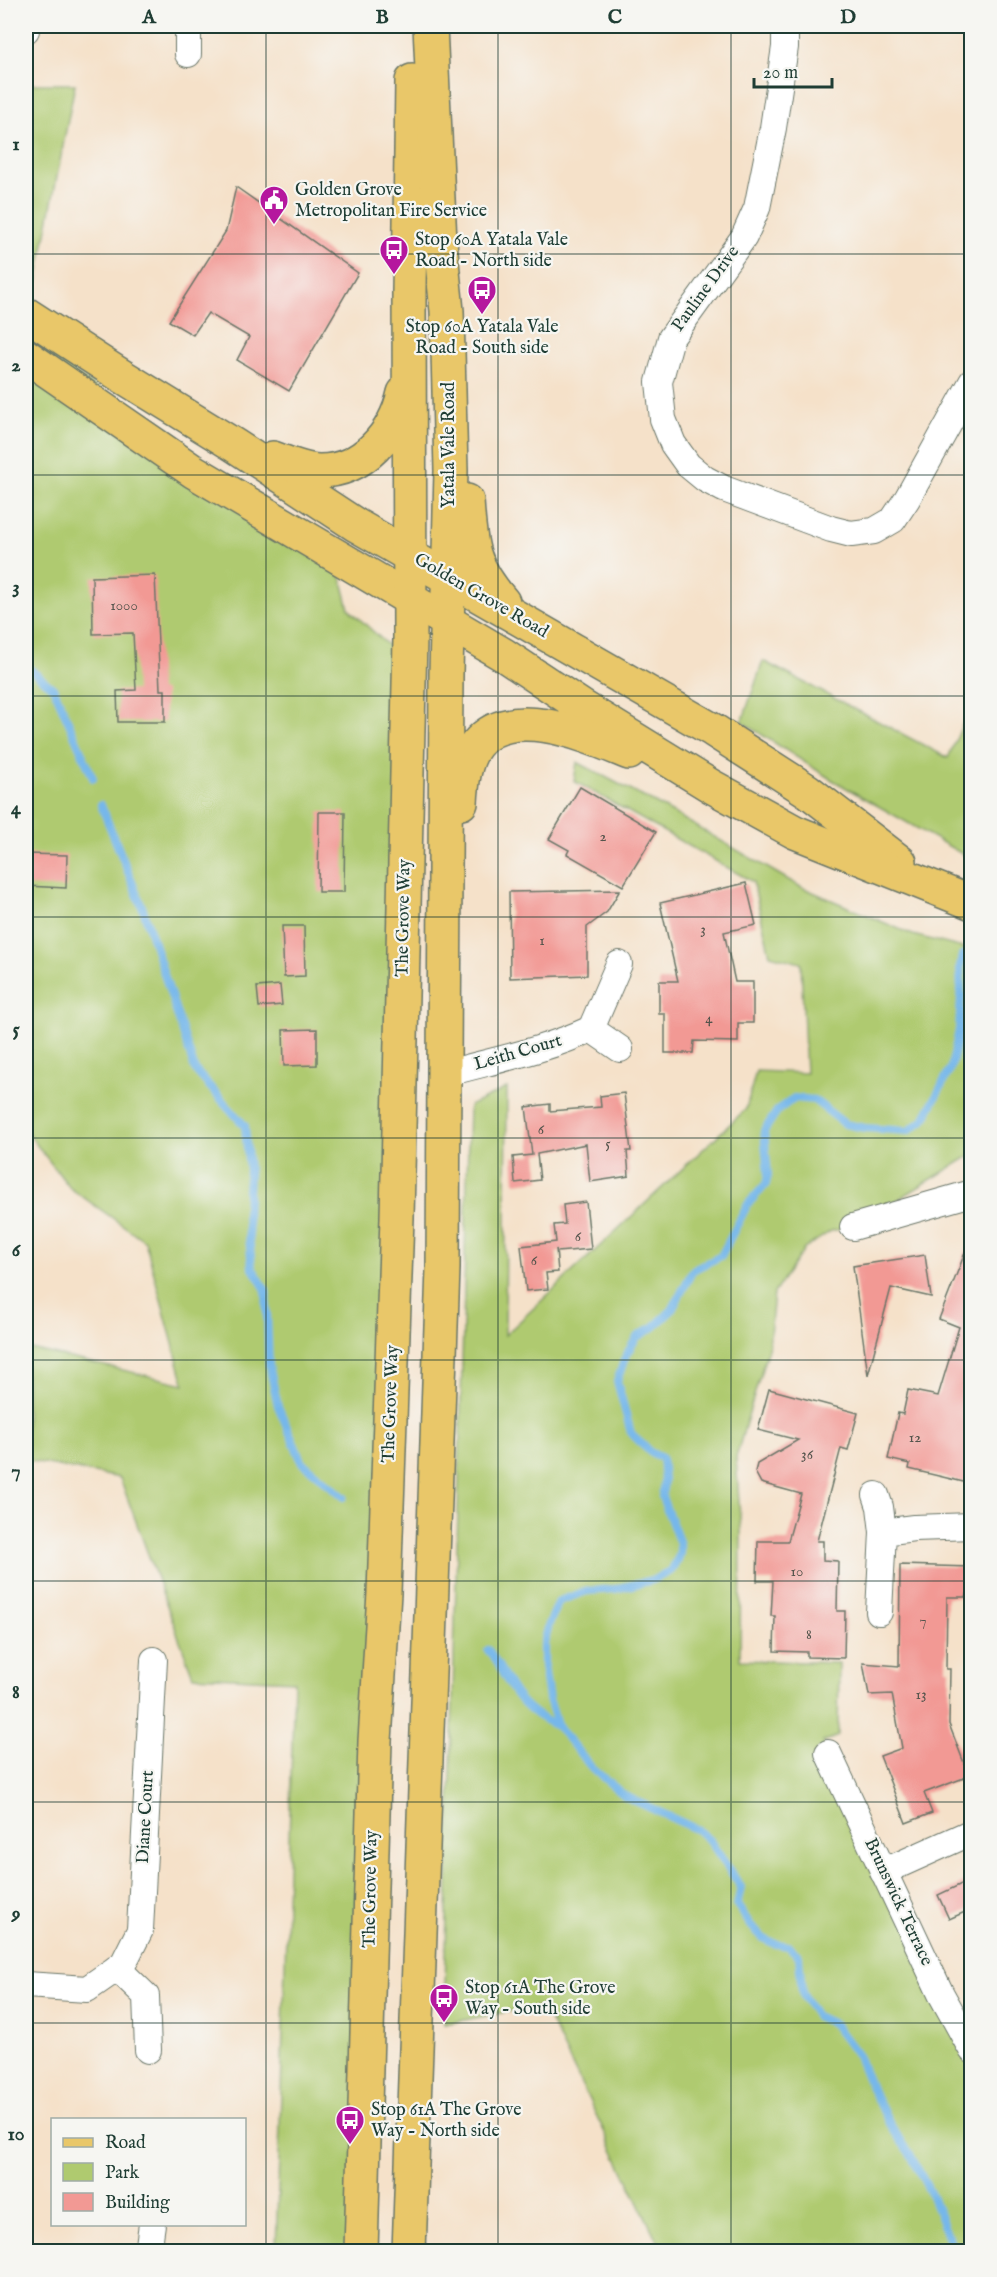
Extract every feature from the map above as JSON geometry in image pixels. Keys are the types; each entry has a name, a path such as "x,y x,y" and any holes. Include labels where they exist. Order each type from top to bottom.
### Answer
{"main road":[{"path":"410,556 409,292 413,40 416,26"},
{"name":"Yatala Vale Road","path":"430,26 440,242 447,311 451,471 448,577"},
{"name":"Golden Grove Road","path":"26,314 357,525 713,730 808,791 930,885"},
{"name":"Golden Grove Road","path":"26,356 193,471 504,655 581,706 711,786 795,832 972,903"},
{"path":"234,445 315,471 334,469 361,459 382,440 397,417 410,366"},
{"path":"449,396 465,474 469,525 477,566 488,584 512,613"},
{"name":"The Grove Way","path":"361,2252 375,1741 384,1593 397,1230 410,556"},
{"path":"410,2252 443,1280 448,577"},
{"path":"444,982 465,771 475,747 482,739 501,729 519,724 552,727 579,733 711,786"}],"street":[{"path":"188,26 188,54"},
{"name":"Pauline Drive","path":"785,26 785,47 775,117 765,178 757,208 744,237 671,339 659,382 663,419 673,444 688,465 705,479 724,489 831,529 851,534 874,531 893,520 937,447 972,382"},
{"path":"619,964 591,1029 620,1049"},
{"name":"Leith Court","path":"444,1074 522,1054 564,1041 591,1029"},
{"path":"853,1227 972,1193"},
{"path":"876,1496 880,1507 883,1532 879,1612"},
{"path":"883,1532 914,1528 972,1526"},
{"name":"Diane Court","path":"26,1985 87,1989 123,1964 140,1930 154,1660"},
{"name":"Brunswick Terrace","path":"828,1753 955,2023 972,2050"},
{"path":"883,1872 972,1832"},
{"path":"117,1968 146,1996 148,2050"},
{"path":"147,2252 152,2226"}],"green space":[{"path":"26,84 75,84 30,316 26,314"},
{"path":"26,337 336,557 349,609 405,661 361,2251 276,2251 294,1681 193,1676 120,1478 26,1460 26,1348 184,1384 145,1241 70,1188 26,1131"},
{"path":"763,661 948,758 971,705 971,859 829,778 742,722"},
{"path":"577,762 668,810 799,886 913,935 971,950 971,1155 853,1227 831,1231 804,1249 774,1293 769,1345 736,1457 741,1532 740,1660 839,1663 838,1736 823,1742 971,2050 971,2251 662,2251 543,2005 444,2024 469,1106 507,1088 505,1335 746,1109 756,1071 806,1073 801,963 770,955 753,882 574,781"}],"building":[{"path":"236,187 358,273 289,391 237,360 249,337 208,313 193,335 169,321 226,231"},
{"path":"155,575 160,690 165,690 165,722 118,722 117,691 136,690 133,633 93,634 92,577"},
{"path":"580,787 656,832 623,886 567,854 569,850 549,839"},
{"path":"319,812 345,812 344,892 318,892"},
{"path":"26,854 67,855 66,888 26,886"},
{"path":"746,883 756,925 724,932 735,982 753,982 753,1023 738,1023 738,1042 694,1041 693,1053 665,1053 665,1014 659,1014 659,981 678,981 660,903"},
{"path":"620,890 607,912 587,927 587,975 510,978 509,892"},
{"path":"282,926 304,926 305,976 284,977"},
{"path":"280,985 282,1005 259,1007 257,987"},
{"path":"317,1029 317,1065 284,1066 283,1030"},
{"path":"624,1093 631,1151 627,1151 629,1176 590,1182 586,1144 537,1154 540,1180 515,1183 513,1157 532,1155 526,1107 550,1104 550,1111 601,1107 600,1096"},
{"path":"586,1202 591,1249 557,1252 556,1249 558,1272 546,1273 548,1289 526,1291 521,1246 556,1242 554,1225 565,1224 563,1205"},
{"path":"970,1240 972,1240 972,1484 909,1469 910,1464 888,1459 898,1413 903,1414 908,1390 938,1396 959,1327 939,1319"},
{"path":"925,1255 931,1297 891,1288 868,1375 853,1266"},
{"path":"769,1389 858,1413 848,1450 841,1448 817,1541 823,1541 823,1560 838,1561 837,1611 845,1611 844,1658 807,1657 807,1652 774,1651 775,1616 771,1616 773,1581 757,1581 758,1541 788,1541 801,1494 761,1483 755,1472 757,1464 798,1440 758,1430"},
{"path":"900,1565 972,1567 972,1594 967,1594 966,1597 947,1597 946,1669 950,1669 949,1724 969,1776 924,1793 932,1813 906,1823 880,1756 902,1748 892,1694 869,1695 863,1663 899,1666"},
{"path":"972,1879 972,1909 949,1919 938,1895"}],"waterway":[{"path":"26,666 54,689 93,778"},
{"path":"101,805 143,909 195,1070 245,1126 249,1171 247,1216 252,1267 266,1290 269,1365 278,1406 302,1462 344,1497"},
{"path":"956,2252 933,2198 871,2088 858,2056 834,2024 816,2016 802,1993 799,1956 788,1946 772,1943 763,1938 752,1927 737,1905 741,1887 710,1841 698,1830 625,1796 592,1768 558,1727 549,1699 544,1666 544,1644 549,1624 559,1601 587,1591 615,1589 653,1580 671,1571 680,1554 680,1544 662,1497 664,1480 662,1458 650,1452 631,1433 617,1381 626,1355 637,1337 654,1327 672,1310 693,1270 721,1256 748,1204 766,1184 768,1175 764,1131 777,1111 794,1098 814,1100 845,1124 865,1128 908,1131 924,1120 951,1067 959,1030 960,966 963,955"},
{"path":"488,1650 519,1699 536,1714 558,1727"}],"place":[{"name":"Golden Grove Metropolitan Fire Service","path":"274,226"},
{"name":"Stop 60A Yatala Vale Road - North side","path":"394,276"},
{"name":"Stop 60A Yatala Vale Road - South side","path":"482,316"},
{"name":"Stop 61A The Grove Way - South side","path":"444,2024"},
{"name":"Stop 61A The Grove Way - North side","path":"350,2146"}]}
